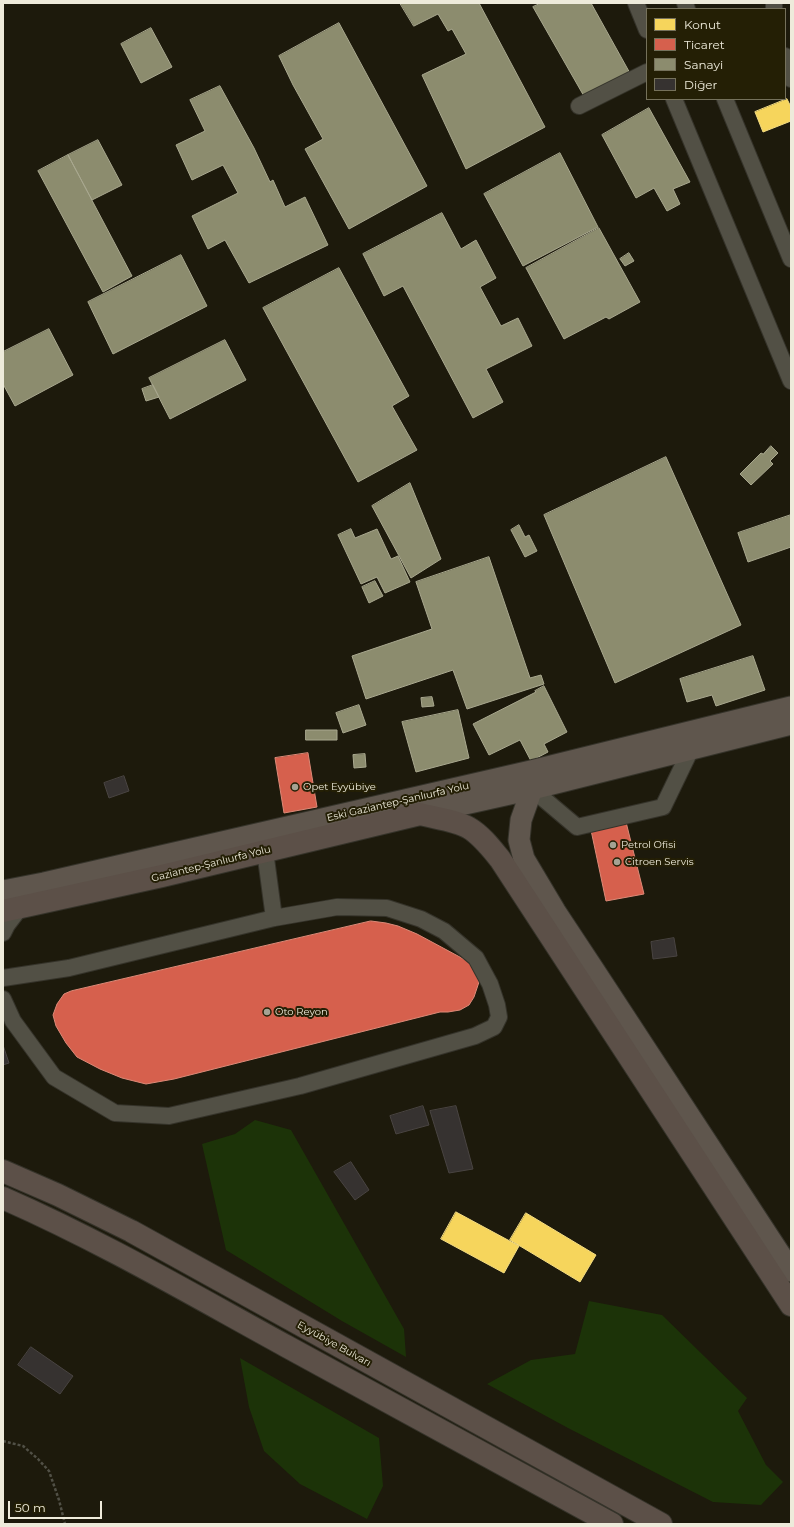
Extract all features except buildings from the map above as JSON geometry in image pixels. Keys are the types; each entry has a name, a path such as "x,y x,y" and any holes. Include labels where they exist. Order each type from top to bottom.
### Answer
{"highway":[{"name":"Gaziantep-Şanlıurfa Yolu","path":"12,910 420,814"},
{"path":"420,814 468,828 484,841 500,859 791,1305"},
{"name":"Eyyübiye Bulvarı","path":"3,1171 58,1194 131,1231 661,1524"},
{"path":"3,1198 46,1217 127,1258 398,1408 612,1524"}],"main road":[{"name":"Eski Gaziantep-Şanlıurfa Yolu","path":"3,890 44,883 531,771 791,707"},
{"name":"Eski Gaziantep-Şanlıurfa Yolu","path":"420,814 532,789 791,724"},
{"path":"532,789 521,820 519,840 524,859 555,911 791,1271"},
{"path":"3,883 44,883"}],"street":[{"path":"636,3 646,28"},
{"path":"786,60 791,79"},
{"path":"579,106 646,72"},
{"path":"674,100 791,380"},
{"path":"725,100 791,259"},
{"path":"532,789 577,827 663,807 691,749"},
{"path":"265,851 274,918"},
{"path":"3,978 69,968 274,918 337,907 387,908 421,919 444,931 476,958 490,984 497,1005 499,1017 494,1026 475,1036 300,1086 168,1116 115,1113 54,1078 13,1021 3,999"},
{"path":"3,933 12,910"}],"path":[{"path":"3,1441 23,1446 49,1471 65,1524"}],"green space":[{"path":"255,1120 291,1130 404,1329 406,1357 342,1321 226,1250 202,1144 235,1134"},
{"path":"589,1301 662,1315 747,1398 738,1411 766,1465 783,1482 761,1505 713,1502 568,1428 487,1384 531,1360 575,1354"},
{"path":"240,1358 379,1438 383,1486 367,1519 300,1484 264,1451 249,1407"}],"place":[{"name":"Opet Eyyübiye","path":"295,787"},
{"name":"Petrol Ofisi","path":"613,845"},
{"name":"Citroen Servis","path":"617,862"},
{"name":"Oto Reyon","path":"267,1012"}]}
